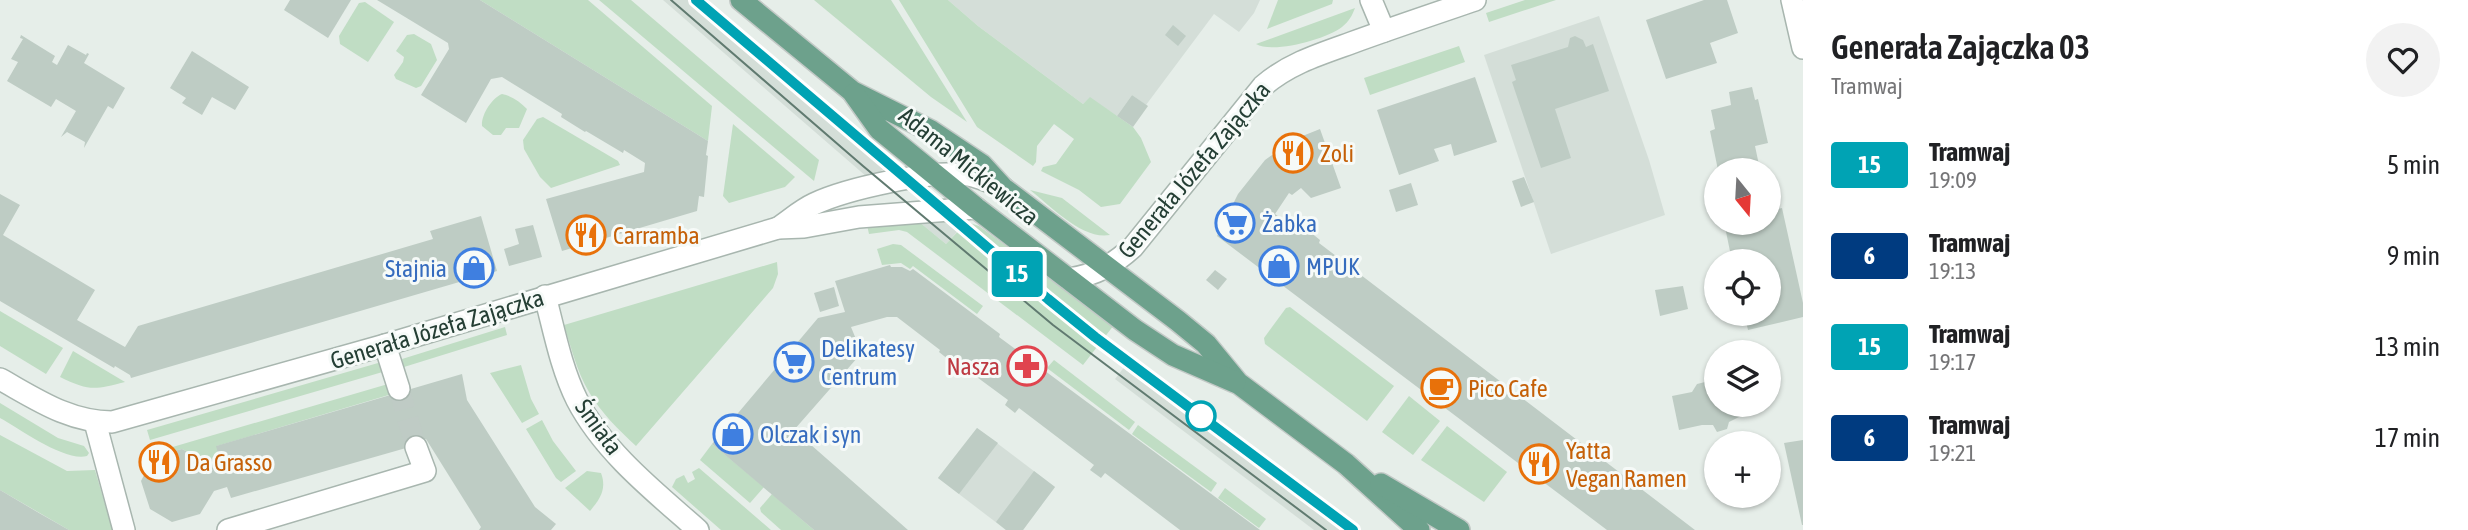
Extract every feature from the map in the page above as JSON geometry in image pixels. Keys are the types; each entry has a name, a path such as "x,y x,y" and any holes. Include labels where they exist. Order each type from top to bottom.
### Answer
{"main road":[{"name":"Adama Mickiewicza","path":"741,0 853,92 931,131 982,165 1003,188 1206,344 1238,383"},
{"name":"Adama Mickiewicza","path":"853,92 879,129 976,208 1156,345 1238,383 1346,464 1419,530"},
{"name":"Adama Mickiewicza","path":"1346,464 1459,530"}],"street":[{"path":"1371,0 1384,31"},
{"name":"Generała Józefa Zajączka","path":"1069,279 1108,268 1133,247 1273,77 1323,53 1475,0"},
{"path":"1793,0 1803,48"},
{"name":"Generała Józefa Zajączka","path":"778,228 811,205 865,187 936,176 968,175 1003,188"},
{"name":"Generała Józefa Zajączka","path":"95,422 123,420 778,228 804,228 859,218 976,208"},
{"name":"Śmiała","path":"545,296 567,375 577,400 599,432 637,475 698,530"},
{"path":"385,345 399,389"},
{"path":"0,379 54,410 95,422 124,530"},
{"path":"228,530 425,471 416,447"}],"shaded area":[{"path":"663,0 706,0 880,145 892,158 889,164 867,177"},
{"path":"948,0 1260,0 1254,13 1239,32 1214,14 1146,105 1132,95 1117,116 1090,98 1083,104 978,26"},
{"path":"1599,16 1649,160 1665,215 1551,254 1484,55"},
{"path":"961,218 966,222 946,244 918,221"},
{"path":"1132,357 1352,522 1346,530 1314,530 1115,379"},
{"path":"977,428 1055,487 1023,530 1006,530 938,478"}],"green space":[{"path":"480,0 588,0 712,106 708,141"},
{"path":"599,0 631,0 819,160 814,181"},
{"path":"814,0 891,0 967,122 931,97"},
{"path":"899,0 948,0 978,26 1083,104 1090,97 1133,127 1151,162 1120,204 1101,207 1079,190 1041,171 1043,167 1056,164 1074,139 1054,124 1037,146 1036,162 1033,166 977,127"},
{"path":"1278,0 1333,0 1332,4 1267,29"},
{"path":"1525,0 1556,0 1489,22 1486,13"},
{"path":"365,2 394,22 368,62 340,44 339,36 359,3"},
{"path":"1355,8 1344,25 1325,36 1287,46 1264,47 1256,44"},
{"path":"414,34 431,44 437,60 421,86 416,88 396,79 394,75 404,57 396,51 407,35"},
{"path":"1459,46 1465,62 1370,95 1364,78"},
{"path":"502,94 527,109 519,128 506,128 501,135 493,135 482,126 482,122 491,103"},
{"path":"543,117 618,161 620,165 551,188 540,177 524,149 523,140 537,119"},
{"path":"733,124 795,177 785,187 729,203 723,196"},
{"path":"1030,190 1062,198 1110,235 1099,235 1078,227"},
{"path":"918,221 946,244 966,223 964,221 979,226 1114,325 1083,365 907,232 899,230 869,234 867,225"},
{"path":"893,244 901,245 983,306 977,314 913,266 910,269 901,263 882,265 877,249"},
{"path":"777,262 778,274 773,288 636,446 605,414 589,392 564,325"},
{"path":"1290,307 1394,386 1367,421 1265,344 1264,338 1286,308"},
{"path":"0,311 63,348 46,374 0,346"},
{"path":"505,327 507,335 404,367 402,359"},
{"path":"73,351 125,382 92,388 60,377"},
{"path":"1054,360 1135,422 1129,430 1047,368"},
{"path":"378,363 384,365 386,371 150,440 147,430"},
{"path":"521,365 531,399 539,414 522,423 490,373"},
{"path":"388,384 392,394 217,446 219,457 205,461 182,449 154,456 159,451"},
{"path":"1409,396 1440,421 1413,455 1382,432"},
{"path":"0,403 58,438 84,446 89,453 87,456 78,457 55,450 0,418"},
{"path":"542,420 553,441 576,471 561,482 526,429"},
{"path":"1138,425 1217,483 1211,492 1132,434"},
{"path":"1447,426 1507,472 1484,502 1421,460"},
{"path":"0,435 67,471 95,470 109,518 116,530 69,530 0,490"},
{"path":"712,444 764,487 750,503 700,460"},
{"path":"699,468 771,530 721,530 672,487 676,479 684,475 688,483 695,479 692,472"},
{"path":"587,471 601,473 603,484 599,498 590,511 565,488"},
{"path":"1225,488 1266,519 1259,528 1218,498"},
{"path":"772,494 814,530 781,530 760,508"}],"building":[{"path":"290,0 351,0 328,38 284,10"},
{"path":"377,0 480,0 708,141 704,197 699,196 697,211 562,251 546,199 644,172 645,163 585,132 561,117 562,114 502,77 491,79 466,123 421,95 449,49 448,43"},
{"path":"1704,0 1727,0 1738,33 1710,43 1717,63 1666,79 1646,20"},
{"path":"1173,25 1186,36 1178,46 1165,35"},
{"path":"21,35 55,56 52,62 57,65 68,45 86,55 89,54 84,63 125,88 113,109 108,106 84,148 85,142 67,132 61,137 76,111 56,99 51,107 7,81 18,62 11,59 23,39 20,38"},
{"path":"1575,36 1583,40 1586,47 1593,44 1609,91 1555,109 1571,158 1541,168 1512,82 1516,80 1511,65 1568,47 1570,38"},
{"path":"192,51 249,87 235,110 212,97 202,115 182,103 186,98 170,88"},
{"path":"1475,77 1497,142 1454,156 1451,144 1434,149 1439,161 1399,175 1377,110"},
{"path":"1752,87 1755,100 1758,99 1768,143 1755,146 1758,158 1716,158 1710,131 1715,129 1711,110 1731,105 1729,92"},
{"path":"1132,95 1148,106 1133,127 1117,116"},
{"path":"1320,129 1341,188 1311,198 1301,188 1292,195 1289,193 1275,214 1289,224 1294,219 1320,240 1319,243 1695,530 1607,530 1217,236 1238,194 1265,160 1295,139"},
{"path":"1524,177 1534,202 1521,207 1512,181"},
{"path":"1411,183 1418,205 1396,212 1389,190"},
{"path":"0,194 20,205 3,235 95,290 77,320 125,347 138,326 433,239 430,231 481,216 497,271 131,378 115,366 114,368 0,301"},
{"path":"1782,208 1803,303 1803,317 1781,322 1781,249 1730,249 1727,235 1781,235"},
{"path":"533,225 542,257 509,266 504,249 519,244 515,229"},
{"path":"890,265 910,271 913,269 1000,334 999,337 1260,530 1180,530 1105,473 1101,478 1090,470 1094,465 1019,408 1015,413 1005,405 1008,400 951,358 949,360 897,317 887,317 851,327 858,344 865,349 794,430 908,530 814,530 712,444 818,318 845,312 835,281"},
{"path":"1215,270 1227,279 1218,290 1206,280"},
{"path":"1683,286 1688,309 1660,316 1655,290"},
{"path":"834,287 839,306 820,312 814,293"},
{"path":"1747,326 1765,326 1748,330"},
{"path":"462,374 467,400 535,507 556,524 551,530 479,530 481,527 426,439 406,445 406,448 231,498 227,487 214,491 200,514 172,522 150,509 141,481 154,456 182,449 205,461 219,457 216,446"},
{"path":"1704,382 1704,417 1739,417 1729,422 1727,429 1716,431 1713,425 1702,425 1679,430 1672,396 1692,392 1697,384"},
{"path":"977,428 998,443 959,494 938,478"},
{"path":"1803,440 1803,525 1802,525 1784,443"},
{"path":"1034,471 1055,487 1023,530 1006,530 996,522"},
{"path":"0,490 39,513 69,530 0,530"}],"tunnel":[{"path":"399,389 416,447"}],"tram line":[{"path":"671,0 1053,325 1326,530"},
{"path":"696,0 1064,312 1353,530"},
{"name":"15","path":"696,0 1095,337 1353,530"}],"place":[{"name":"Zoli","path":"1293,153"},
{"name":"Żabka","path":"1235,223"},
{"name":"Carramba","path":"586,235"},
{"name":"MPUK","path":"1279,266"},
{"name":"Stajnia","path":"474,268"},
{"name":"Delikatesy Centrum","path":"794,362"},
{"name":"Nasza","path":"1027,366"},
{"name":"Pico Cafe","path":"1441,388"},
{"name":"Olczak i syn","path":"733,434"},
{"name":"Da Grasso","path":"159,462"},
{"name":"Yatta Vegan Ramen","path":"1539,464"}]}
